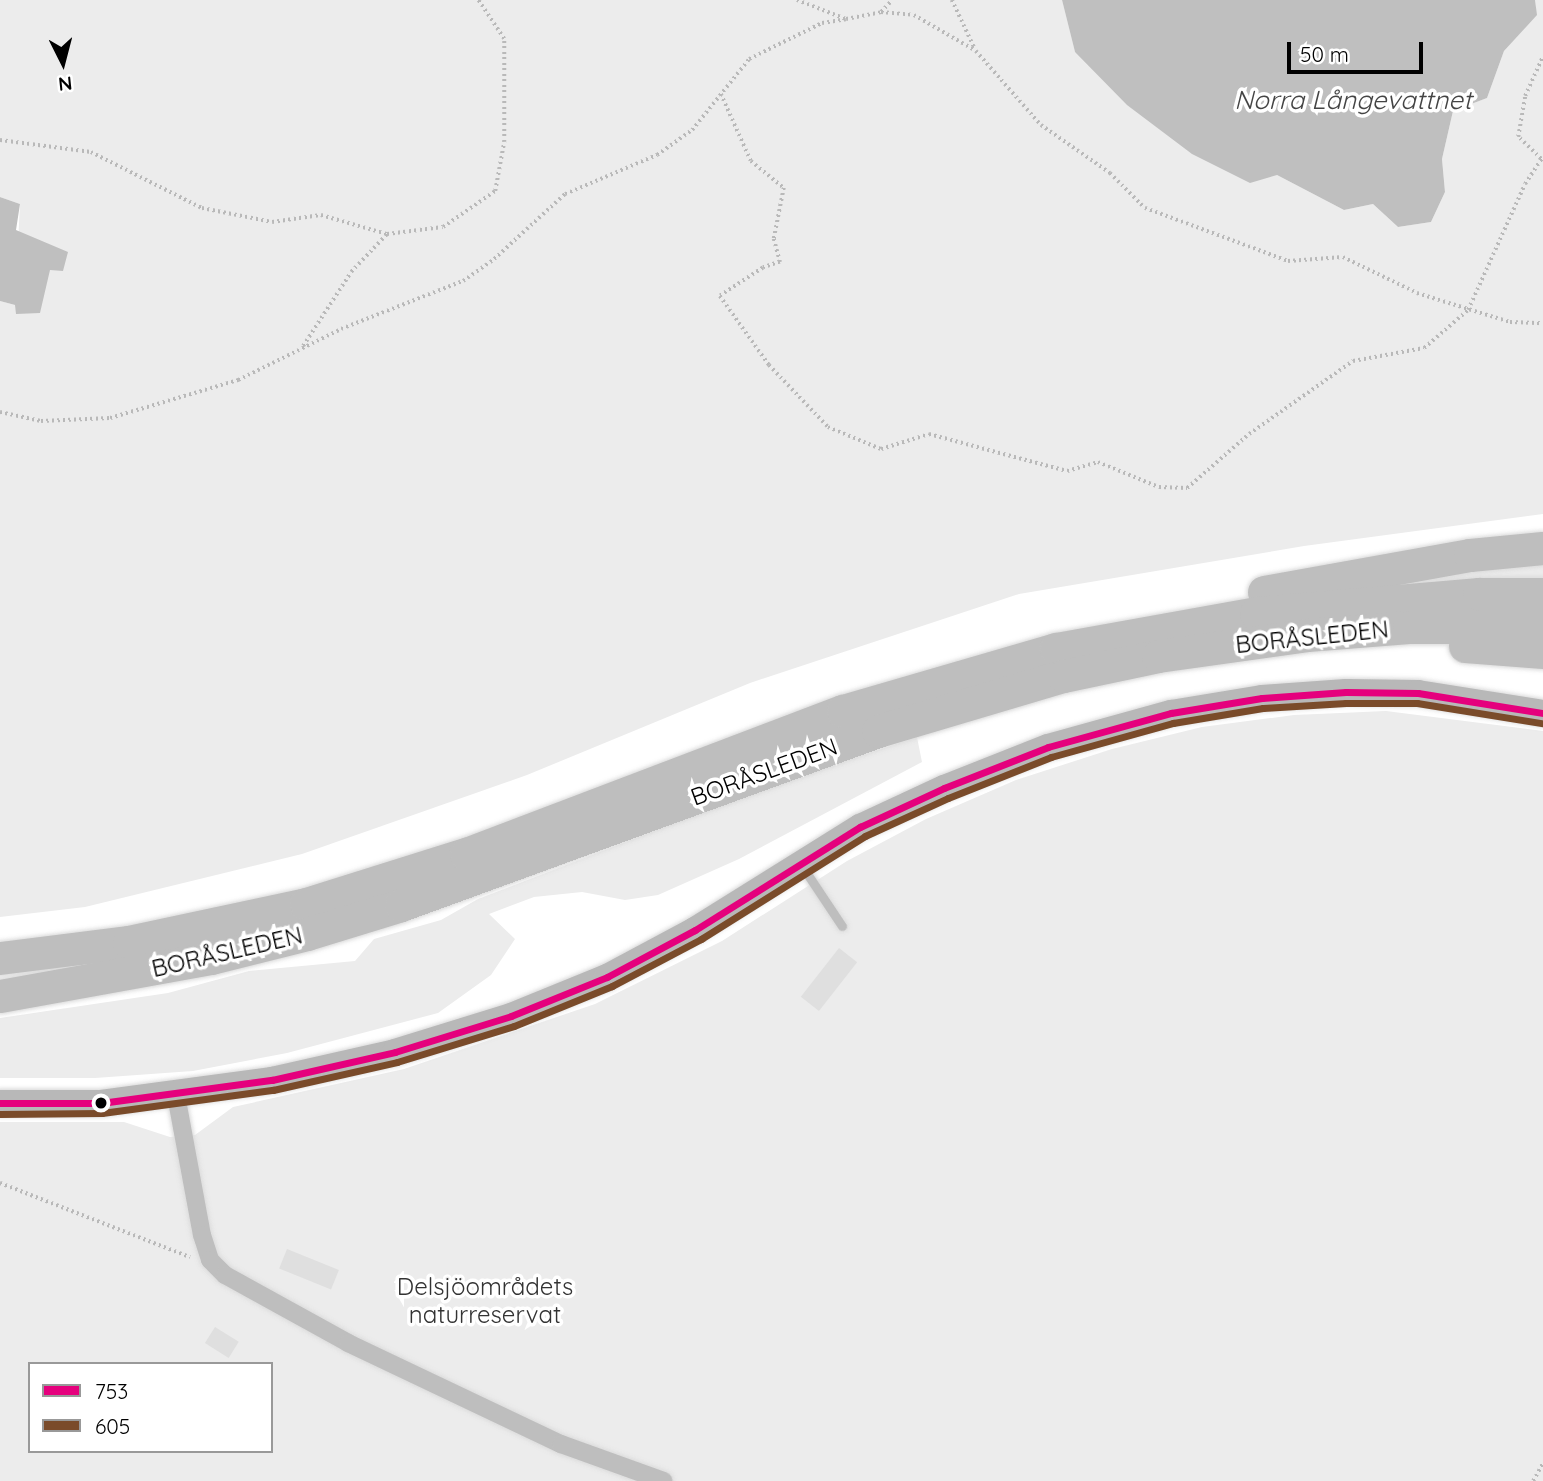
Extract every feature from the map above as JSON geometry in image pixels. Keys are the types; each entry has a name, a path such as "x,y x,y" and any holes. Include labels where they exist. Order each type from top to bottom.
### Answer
{"highway":[{"path":"1056,649 1186,608 1365,573 1543,548"},
{"name":"BORÅSLEDEN","path":"0,958 129,942 318,901 466,854 843,711 1056,649 1256,612 1479,594 1543,594"},
{"name":"BORÅSLEDEN","path":"0,996 211,958 330,927 401,905 777,765 985,696 1157,656 1307,635 1409,627 1543,627"},
{"path":"1307,635 1543,652"}],"street":[{"path":"0,1103 91,1103 176,1095 354,1061 511,1016 607,977 673,942 860,827 944,788 1048,747 1171,713 1262,698 1346,692 1418,693 1543,713"},
{"path":"176,1095 210,1259 235,1282 348,1343 561,1444 664,1481"}],"lane":[{"path":"801,864 842,926"}],"path":[{"path":"0,140 91,152 202,208 272,222 321,215 387,234 443,227 495,191 504,142 504,39 478,0"},
{"path":"797,0 846,19"},
{"path":"881,12 892,0"},
{"path":"952,0 976,51 1041,125 1110,173 1145,208 1288,261 1343,257 1417,293 1468,310 1510,322 1543,323"},
{"path":"0,412 41,421 110,418 238,380 302,347 463,281 494,259 565,194 657,155 692,130 749,59 822,23 881,12 914,15 976,51"},
{"path":"721,94 751,161 784,188 774,239 780,262 762,268 720,296 769,365 828,427 881,449 929,433 1068,471 1098,463 1159,487 1187,488 1249,434 1353,361 1424,348 1468,310 1525,184 1542,160 1518,137 1525,96 1543,56"},
{"path":"302,347 351,272 387,234"},
{"path":"0,1183 169,1251 210,1259"},
{"path":"1533,1481 1543,1463"}],"green space":[{"path":"0,0 1062,0 1075,52 1277,175 1344,210 1373,204 1398,227 1431,222 1445,192 1442,159 1453,111 1487,98 1504,51 1536,15 1535,0 1543,0 1543,514 1304,546 1019,594 750,683 527,775 302,854 85,907 0,917 0,301 15,305 20,204 0,197"},
{"path":"1543,563 1543,581 1384,580"},
{"name":"Delsjöområdets naturreservat","path":"1386,711 1543,731 1543,1481 0,1481 0,1122 124,1122 170,1137 195,1135 233,1107 404,1069 595,1004 722,941 847,861 926,819 1016,780 1112,749 1202,727 1294,715"},
{"path":"917,737 922,762 739,859 658,895 625,900 582,892 534,897 489,914 515,939 491,975 438,1013 287,1053 193,1071 95,1078 0,1078 0,1018 168,993 249,971 355,961 374,939 441,920 478,899 766,788"}],"water":[{"name":"Norra Långevattnet","path":"1062,0 1535,0 1537,15 1504,51 1487,98 1453,111 1442,159 1445,192 1431,222 1398,227 1373,204 1344,210 1277,175 1250,183 1192,154 1127,105 1075,52"},
{"path":"0,197 20,204 16,230 68,252 63,271 50,270 40,313 16,314 15,305 0,301"}],"building":[{"path":"839,948 857,962 819,1011 801,997"},
{"path":"287,1249 339,1270 331,1289 279,1268"},
{"path":"215,1327 239,1342 229,1358 205,1343"}],"transit line":[{"name":"753","path":"0,1103 101,1103 272,1080 395,1052 511,1016 607,977 695,930 860,827 944,788 1048,747 1171,713 1262,698 1346,692 1418,693 1543,713"},
{"name":"605","path":"0,1114 102,1113 273,1090 397,1062 514,1026 612,986 701,939 865,836 948,798 1051,757 1173,723 1263,708 1346,703 1417,703 1541,723"}]}
